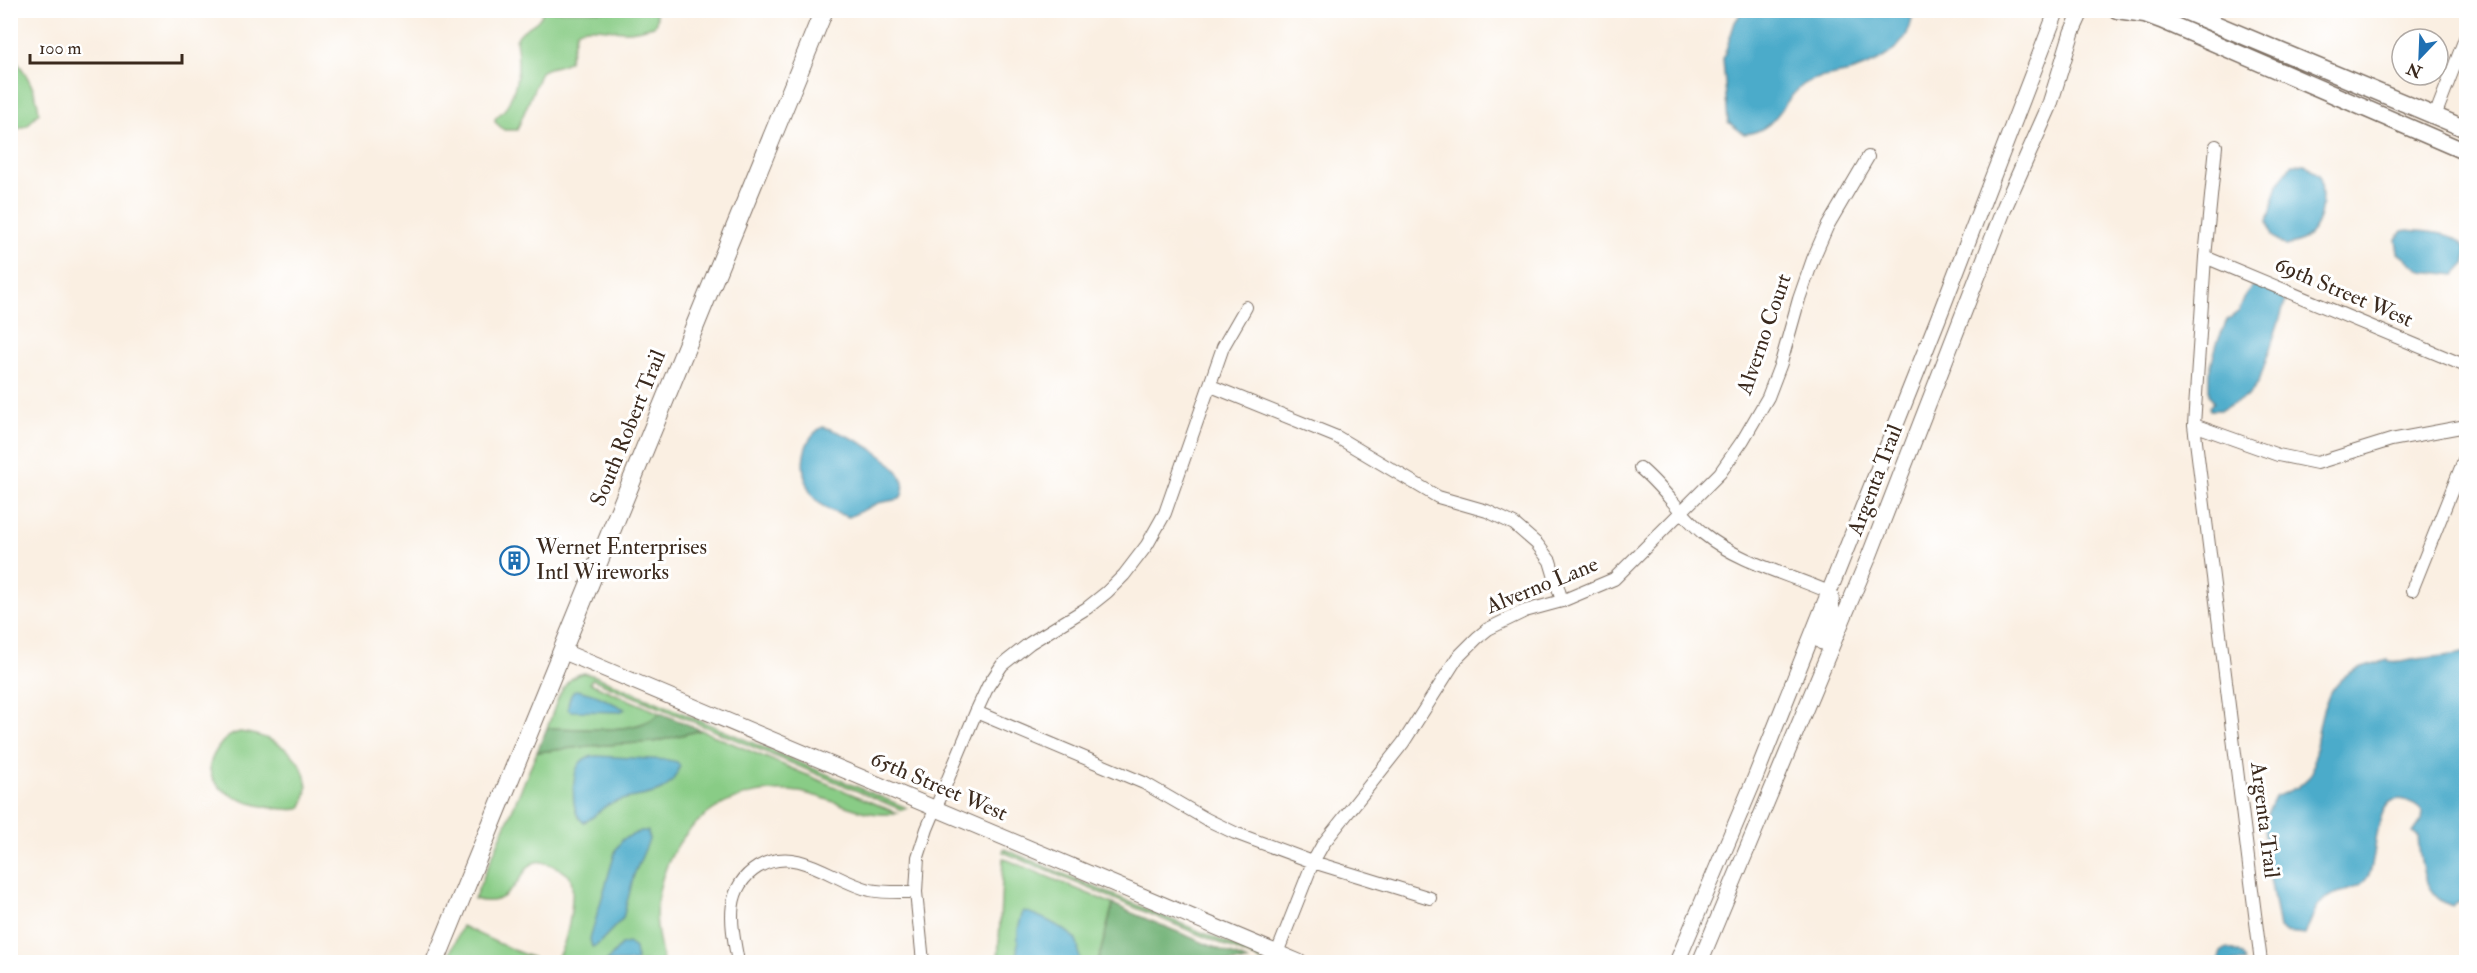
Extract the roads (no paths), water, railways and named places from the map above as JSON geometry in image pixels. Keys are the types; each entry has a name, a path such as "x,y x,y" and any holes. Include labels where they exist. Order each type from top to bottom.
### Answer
{"main road":[{"name":"South Robert Trail","path":"435,963 824,10"},
{"path":"2117,10 2145,14 2161,20 2466,152"},
{"path":"2182,10 2466,129"}],"street":[{"name":"Argenta Trail","path":"1677,963 1751,789 2057,10"},
{"name":"Argenta Trail","path":"1700,963 1870,554 2005,206 2049,107 2072,32 2082,10"},
{"path":"2435,116 2466,36"},
{"name":"Argenta Trail","path":"2216,146 2205,257 2194,425 2261,963"},
{"name":"Alverno Court","path":"1681,513 1720,473 1760,413 1774,383 1802,290 1819,244 1868,157"},
{"name":"69th Street West","path":"2205,257 2466,366"},
{"path":"923,963 916,891 919,852 935,809 991,680 1008,660 1030,643 1088,608 1107,592 1137,560 1165,513 1223,347 1246,307"},
{"path":"1211,386 1337,437 1438,497 1487,511 1514,524 1537,544 1550,561 1562,601"},
{"path":"2194,425 2278,455 2317,463 2391,440 2466,426"},
{"path":"2412,590 2466,455"},
{"path":"1640,468 1661,487 1681,513 1706,535 1728,550 1829,592 1832,601 1832,615 1796,711 1791,742"},
{"name":"Alverno Lane","path":"1277,953 1313,861 1341,819 1403,743 1457,658 1488,629 1525,611 1562,601 1614,579 1681,513"},
{"name":"65th Street West","path":"562,651 1299,963"},
{"path":"976,712 1144,783 1235,833 1313,861 1430,898"},
{"path":"738,963 731,918 734,895 745,878 766,863 794,860 872,890 916,891"}],"water":[{"path":"1743,10 1912,10 1908,32 1903,41 1887,55 1856,70 1822,77 1803,85 1772,122 1755,132 1744,134 1728,122 1723,59 1735,22"},
{"path":"2292,164 2305,164 2320,176 2322,199 2314,230 2297,243 2285,246 2272,236 2268,221 2278,184"},
{"path":"2402,231 2440,234 2456,239 2466,249 2466,263 2455,275 2422,271 2398,253 2396,239"},
{"path":"2253,286 2264,286 2283,297 2285,303 2259,382 2248,396 2221,410 2210,410 2209,407 2214,402 2209,394 2209,373 2217,343 2227,320 2239,311 2247,292"},
{"path":"823,427 863,444 891,464 900,475 903,487 900,499 878,503 849,517 831,511 816,500 806,482 803,461 809,441"},
{"path":"2466,652 2466,898 2453,906 2443,902 2429,887 2422,867 2418,836 2413,833 2422,820 2423,812 2412,803 2394,800 2387,806 2382,816 2372,867 2365,881 2321,902 2305,935 2286,933 2279,928 2265,851 2264,820 2275,797 2298,787 2313,770 2322,714 2333,689 2341,679 2370,664"},
{"path":"577,690 596,695 625,709 620,712 571,711 568,709 569,700"},
{"path":"597,756 668,760 677,762 680,766 668,786 660,791 610,804 584,822 579,818 574,804 575,776 583,759"},
{"path":"641,831 648,831 649,840 634,875 623,918 597,945 592,947 590,939 616,849 623,839"},
{"path":"1023,911 1050,922 1071,935 1077,944 1080,962 1017,962 1018,929"},
{"path":"628,943 635,948 637,962 606,962 621,945"},
{"path":"2227,948 2239,952 2246,962 2218,962 2221,952"}],"place":[{"name":"Wernet Enterprises Intl Wireworks","path":"515,560"}]}
